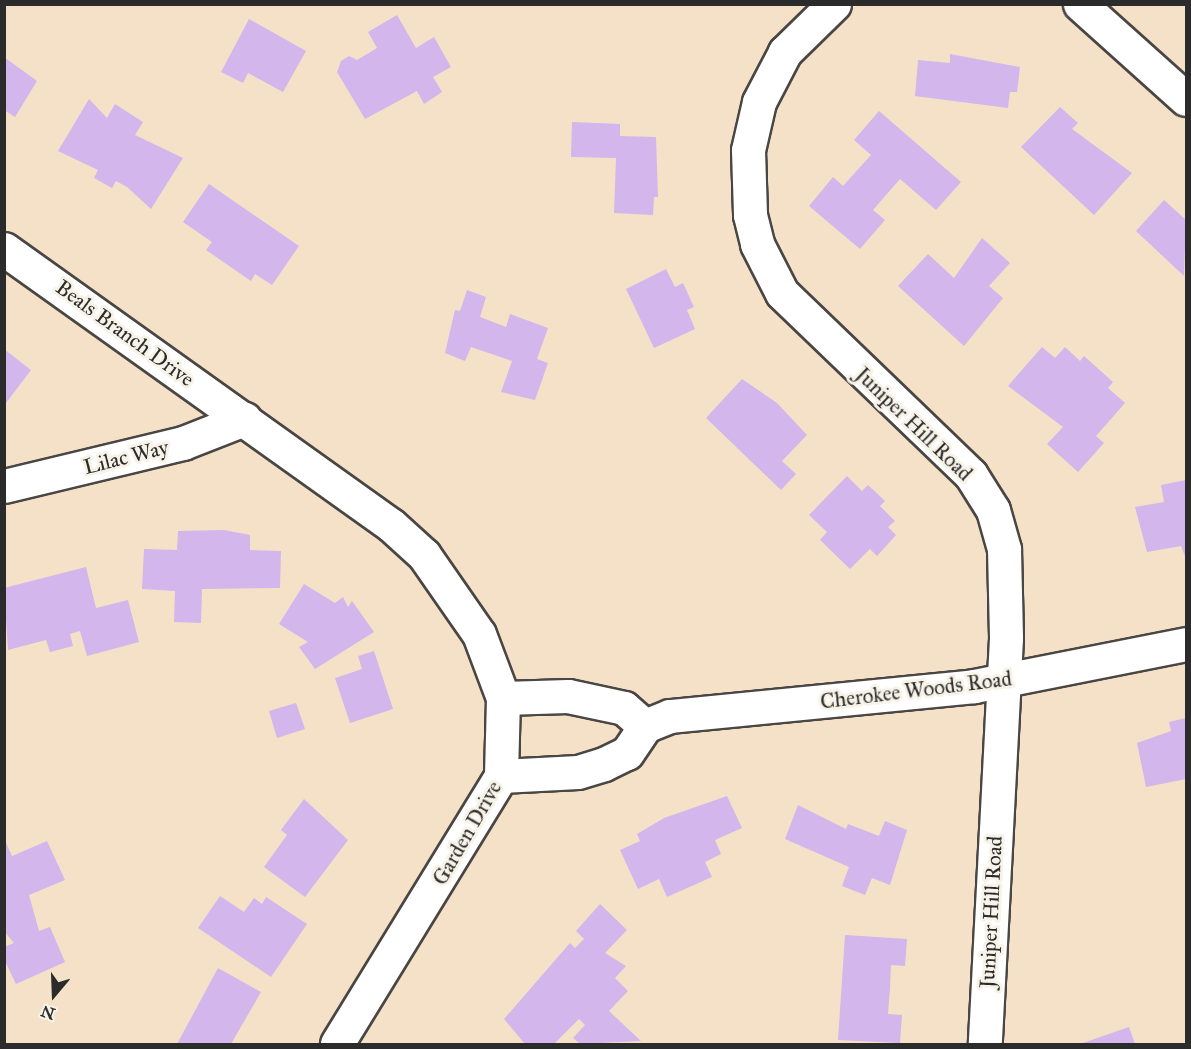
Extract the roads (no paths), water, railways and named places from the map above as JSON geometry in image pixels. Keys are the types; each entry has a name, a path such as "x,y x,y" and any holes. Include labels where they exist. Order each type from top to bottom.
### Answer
{"street":[{"name":"Juniper Hill Road","path":"834,4 785,52 759,102 746,186 757,244 793,307 983,492 1006,565 1003,682 985,1044"},
{"path":"1080,4 1186,99"},
{"name":"Beals Branch Drive","path":"4,249 244,419"},
{"name":"Lilac Way","path":"4,486 183,443 244,419"},
{"name":"Garden Drive","path":"244,419 424,555 479,634 503,698 501,776 337,1044"},
{"name":"Cherokee Woods Road","path":"645,726 670,716 1003,682 1186,644"},
{"path":"501,776 578,772 604,764 627,753 645,726 624,708 568,696 503,698"}]}
